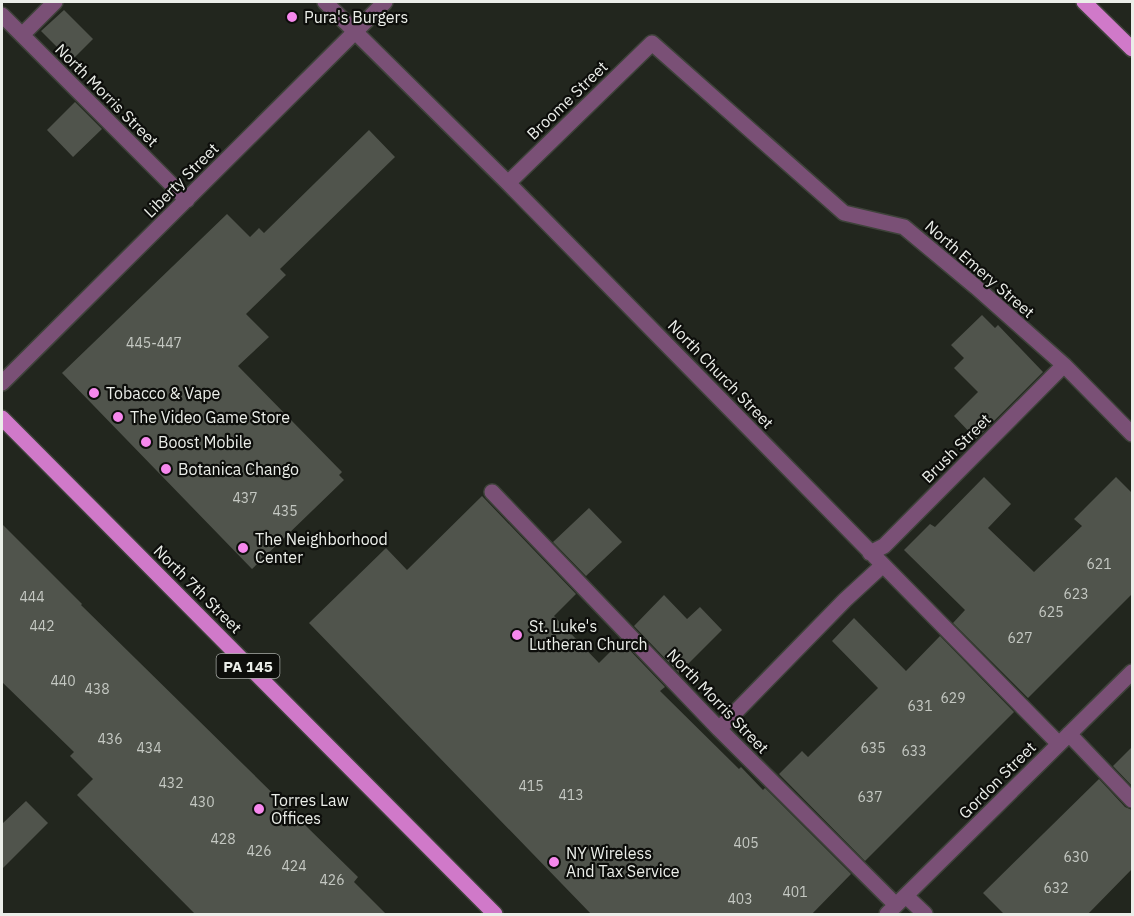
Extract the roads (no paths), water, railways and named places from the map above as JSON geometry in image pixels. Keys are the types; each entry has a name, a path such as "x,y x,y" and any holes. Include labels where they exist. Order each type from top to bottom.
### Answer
{"main road":[{"path":"1084,2 1132,50"},
{"name":"North 7th Street","path":"2,418 495,915"}],"street":[{"path":"22,35 55,2"},
{"name":"North Church Street","path":"325,2 508,183 870,553 1064,739 1132,800"},
{"name":"Liberty Street","path":"2,383 385,2"},
{"name":"North Morris Street","path":"2,15 187,200"},
{"name":"Broome Street","path":"508,183 652,43"},
{"name":"North Emery Street","path":"652,43 844,213 904,227 1064,365 1132,434"},
{"name":"Brush Street","path":"870,553 884,546 1064,365"},
{"name":"North Morris Street","path":"492,492 719,729 896,905 925,915"},
{"path":"719,729 845,600 883,565"},
{"name":"Gordon Street","path":"896,905 1132,672"}],"place":[{"name":"Pura's Burgers","path":"292,17"},
{"name":"Tobacco & Vape","path":"94,393"},
{"name":"The Video Game Store","path":"118,417"},
{"name":"Boost Mobile","path":"146,442"},
{"name":"Botanica Chango","path":"166,469"},
{"name":"The Neighborhood Center","path":"243,548"},
{"name":"St. Luke's Lutheran Church","path":"517,635"},
{"name":"Torres Law Offices","path":"259,809"},
{"name":"NY Wireless And Tax Service","path":"554,862"}]}
